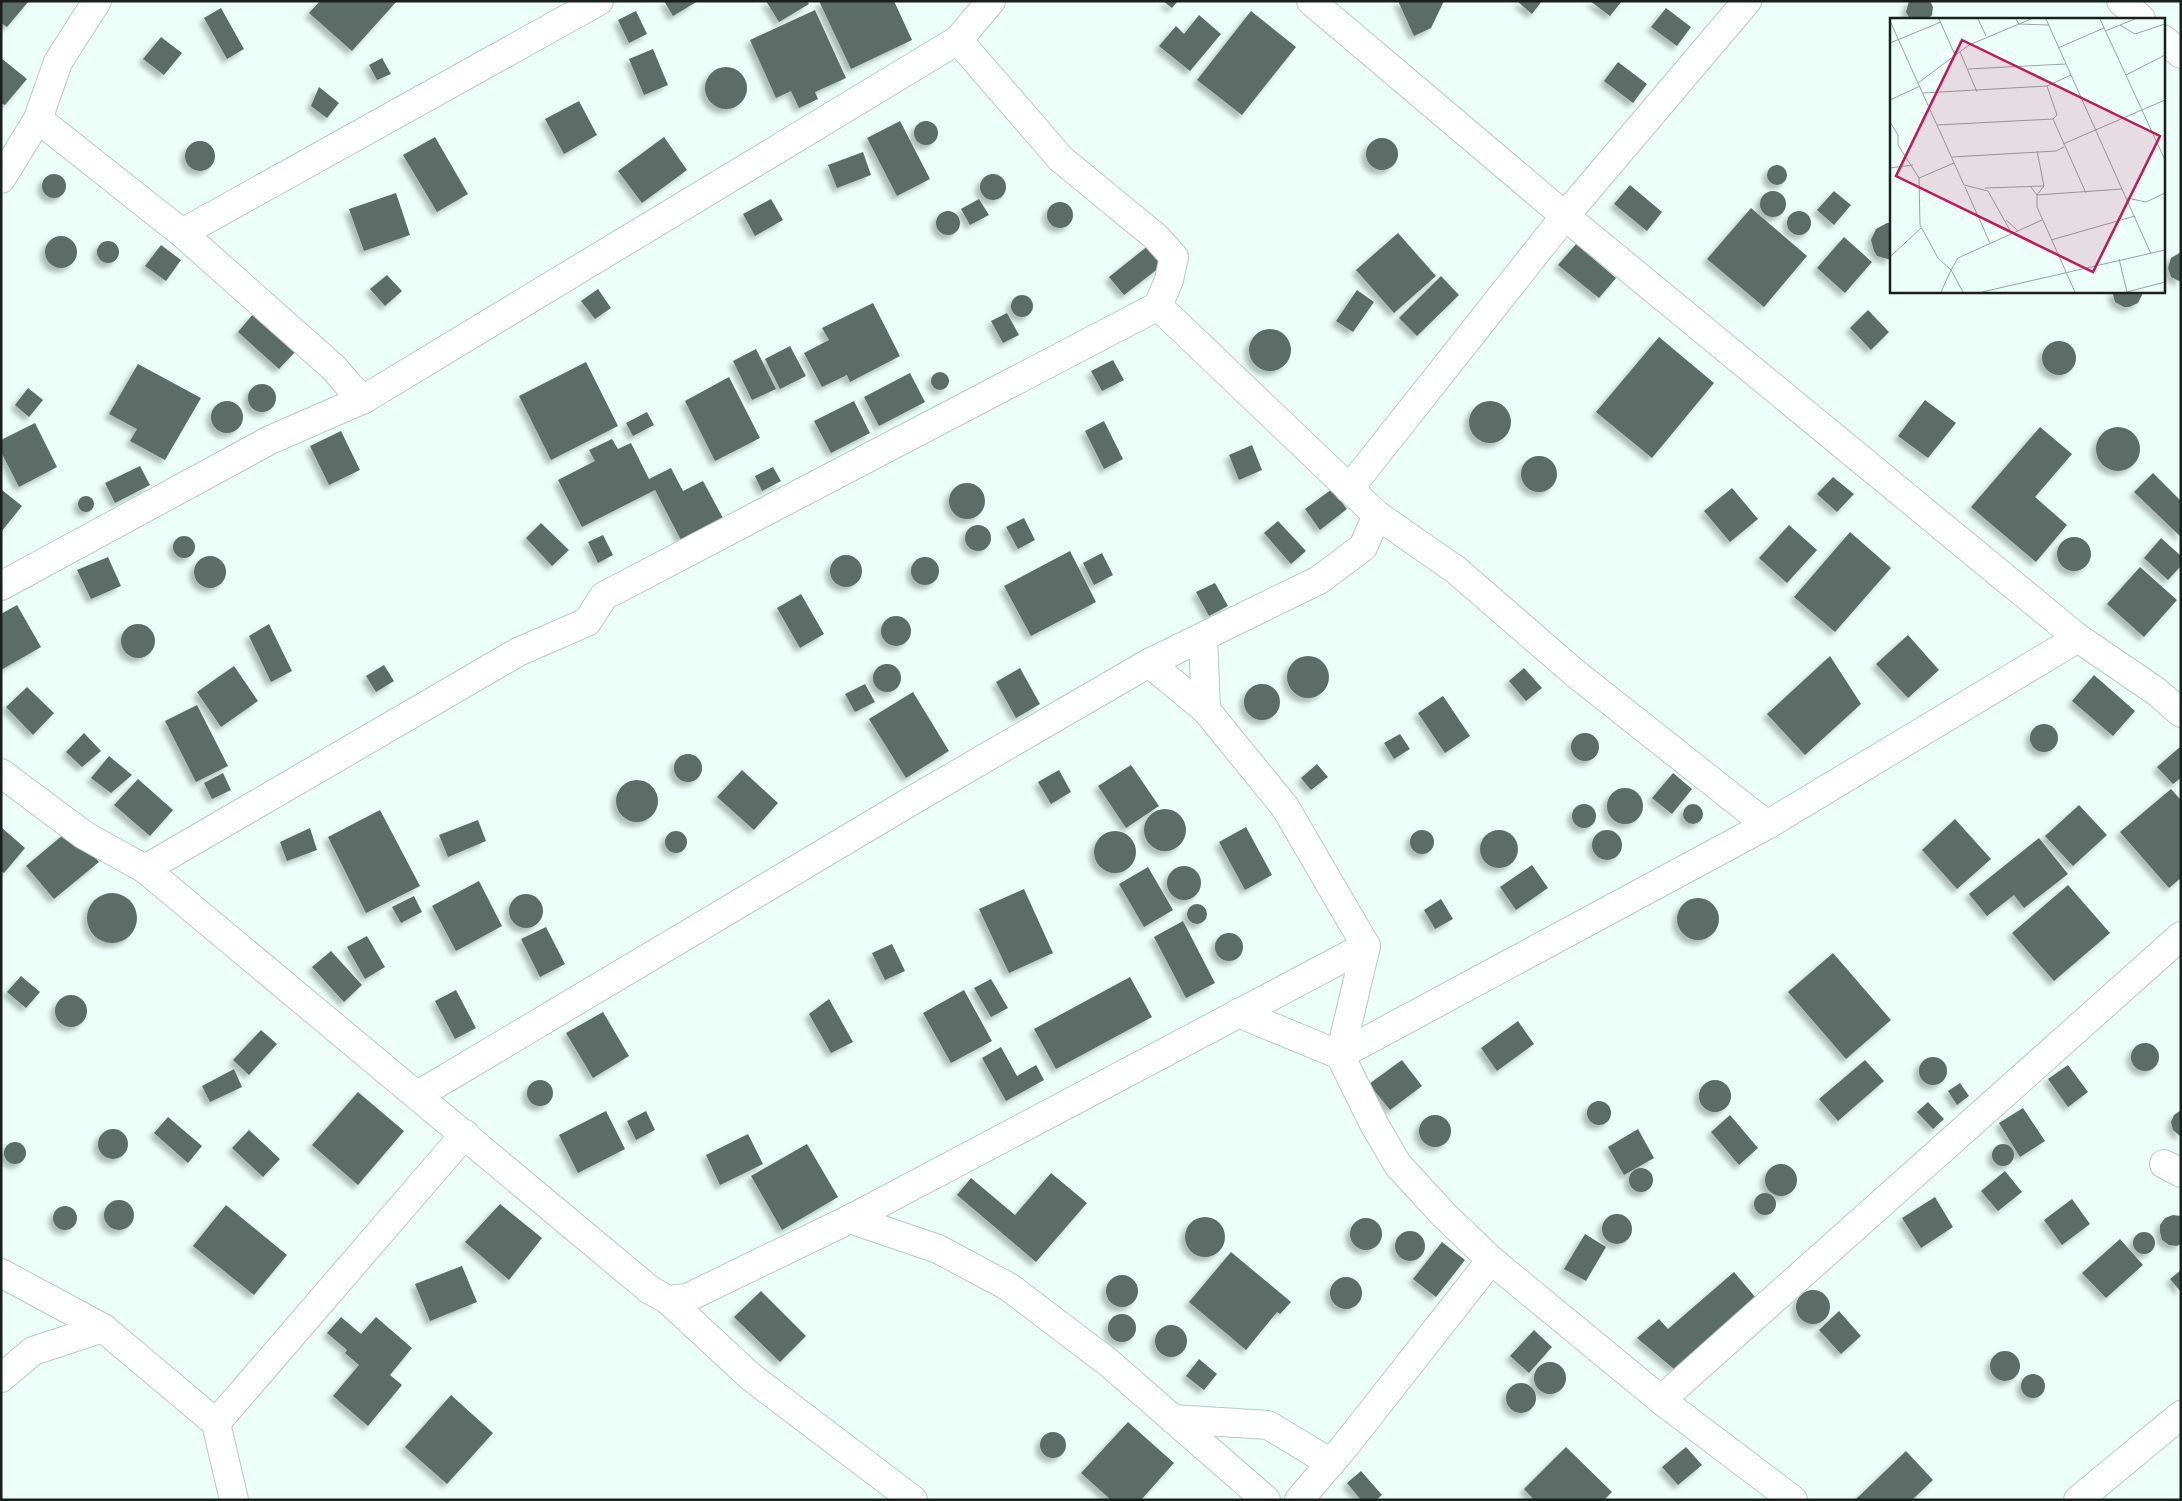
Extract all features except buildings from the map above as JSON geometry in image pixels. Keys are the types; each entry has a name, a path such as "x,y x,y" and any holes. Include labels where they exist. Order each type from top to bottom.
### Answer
{"street":[{"path":"3,169 38,119 58,62 97,1"},
{"path":"182,233 599,1"},
{"path":"1,586 270,440 364,399 958,40 991,1"},
{"path":"1311,1 1565,216 2078,638 2169,691 2181,712"},
{"path":"1349,489 1565,216 1713,44 1747,1"},
{"path":"2121,1 2140,18"},
{"path":"145,869 518,652 587,622 604,596 1158,306 1169,280 1174,257 1156,237 1061,159 958,40"},
{"path":"2164,40 2181,54"},
{"path":"38,119 182,233 334,368 364,399"},
{"path":"1158,306 1377,515 1456,570 1576,674 1766,825"},
{"path":"418,1095 918,797 1149,663 1319,580 1363,547 1377,515"},
{"path":"1203,638 1206,710"},
{"path":"1340,1055 1766,825 2078,638"},
{"path":"1149,663 1206,710 1285,806 1366,946 1340,1055 1374,1124 1398,1165 1444,1215 1491,1260 1661,1400 1794,1500"},
{"path":"1,773 84,835 145,869 650,1290 668,1300 751,1377 913,1500"},
{"path":"1661,1400 2181,936"},
{"path":"668,1300 687,1298 850,1219 1366,946"},
{"path":"1238,1013 1340,1055"},
{"path":"216,1423 465,1134"},
{"path":"850,1219 938,1249 1009,1287 1109,1363 1266,1500"},
{"path":"1299,1500 1331,1463 1491,1260"},
{"path":"1,1272 103,1328 216,1423 234,1500"},
{"path":"1,1378 33,1351 103,1328"},
{"path":"2078,1500 2181,1415"},
{"path":"1174,1419 1268,1425 1331,1463"}]}
